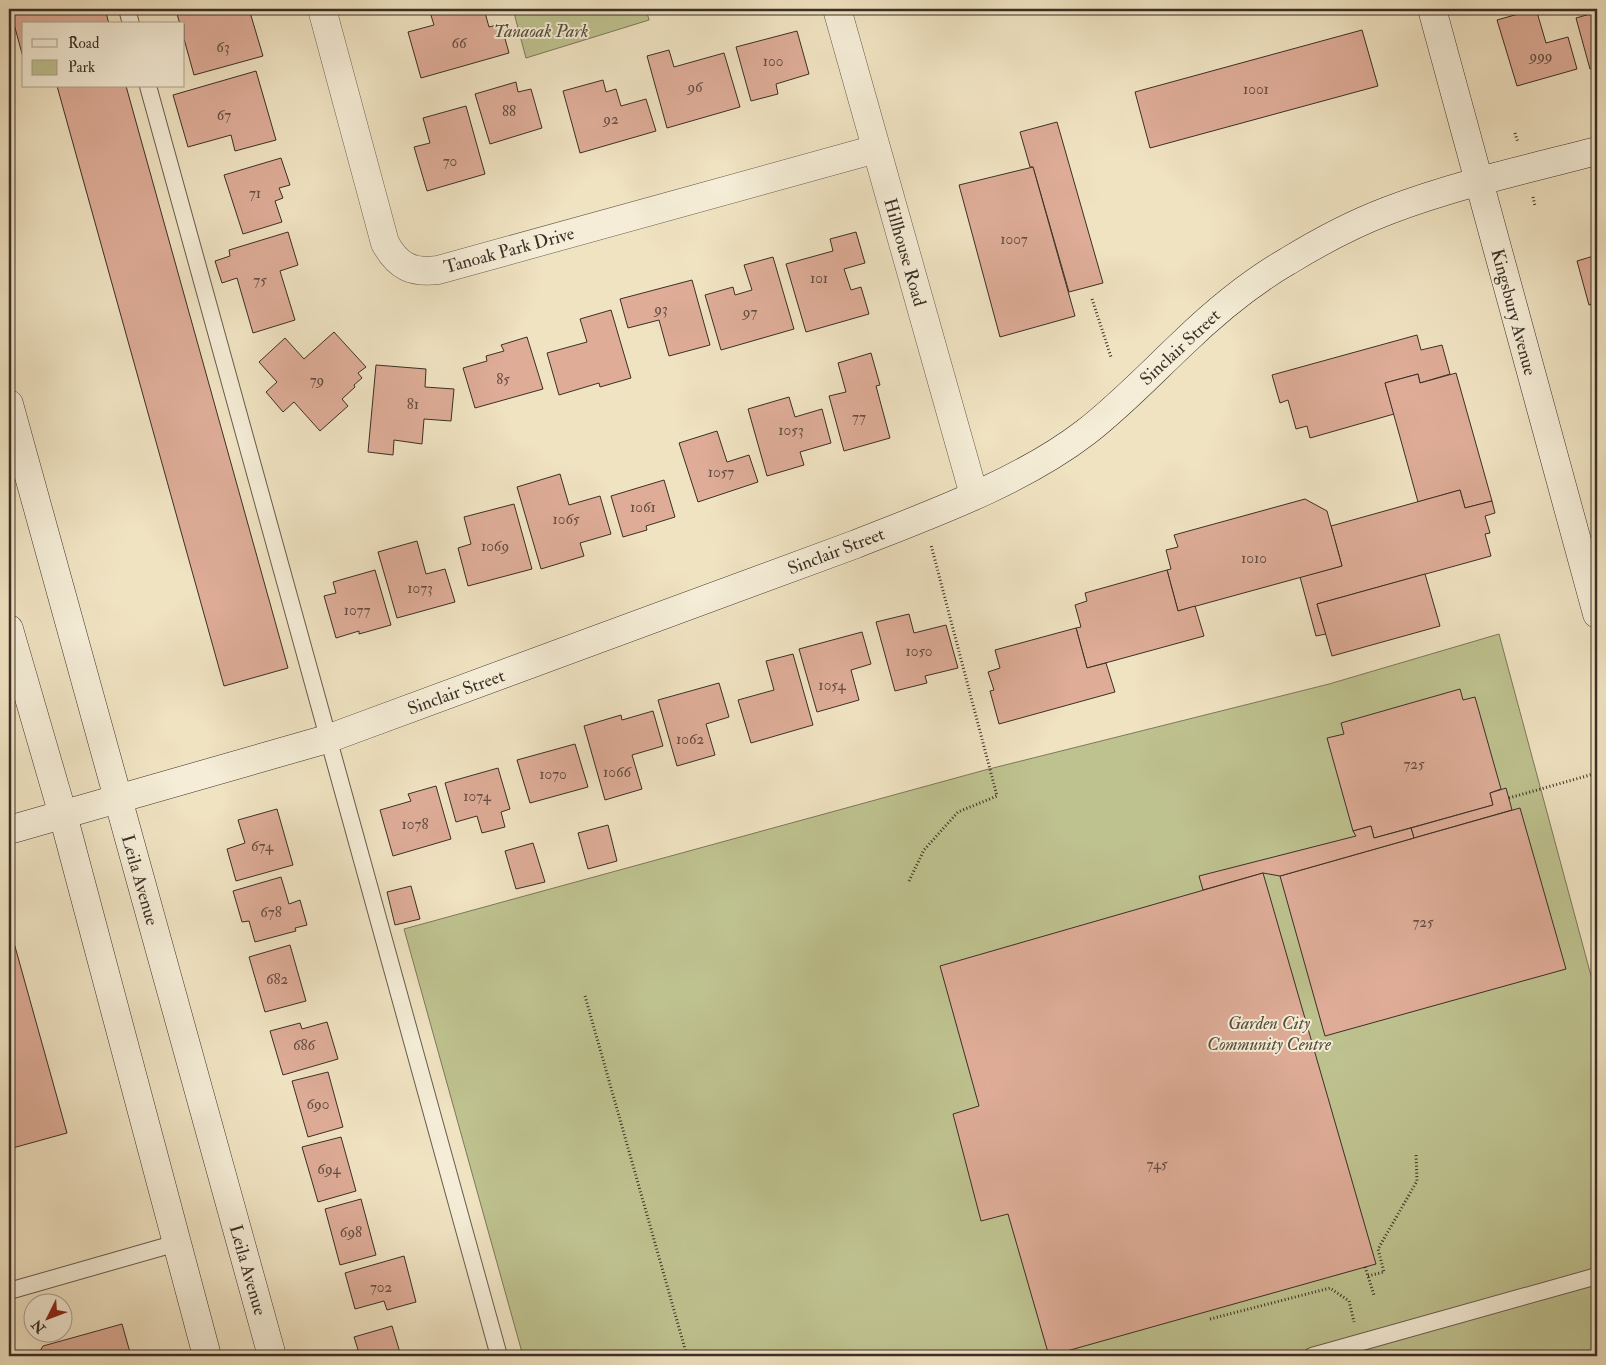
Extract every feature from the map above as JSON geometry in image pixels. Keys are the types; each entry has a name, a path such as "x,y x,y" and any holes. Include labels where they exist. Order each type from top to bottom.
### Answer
{"street":[{"name":"Tanoak Park Drive","path":"322,9 385,244 398,261 407,267 417,270 427,271 447,267 876,148"},
{"name":"Hillhouse Road","path":"838,9 974,495"},
{"name":"Kingsbury Avenue","path":"1432,9 1597,614"},
{"name":"Sinclair Street","path":"9,830 328,739 847,548 924,517 974,495 1053,455 1086,432 1119,404 1204,323 1244,290 1287,261 1326,239 1385,212 1478,183 1597,151"},
{"name":"Leila Avenue","path":"9,404 272,1356"},
{"path":"9,629 63,815 206,1356"}],"lane":[{"path":"127,9 130,22"},
{"path":"149,88 499,1356"},
{"path":"9,1291 177,1243"},
{"path":"1312,1356 1597,1276"}],"path":[{"path":"1092,299 1110,357"},
{"path":"909,881 924,850 958,812 997,796 924,517"},
{"path":"1509,798 1597,773"},
{"path":"585,996 687,1356"},
{"path":"1368,1276 1384,1272 1378,1249 1417,1181 1416,1154"},
{"path":"1365,1267 1374,1295"},
{"path":"1210,1319 1330,1288 1349,1301"}],"green space":[{"name":"Tanaoak Park","path":"513,9 646,9 649,20 526,58"},
{"name":"Garden City Community Centre","path":"1499,634 1597,998 1597,1356 523,1356 404,929 985,770 1329,684"}],"building":[{"path":"9,9 105,9 108,22 22,22 22,54 14,24 9,25"},
{"path":"192,9 233,9 234,11 249,9 263,56 194,75 185,43 185,22 179,22 177,14"},
{"path":"429,9 484,9 489,27 501,24 509,53 421,78 408,32 434,25"},
{"path":"1088,9 1110,9 1089,14"},
{"path":"1536,9 1546,43 1568,37 1577,69 1517,86 1497,20"},
{"path":"1597,12 1597,67 1590,69 1576,18"},
{"path":"1362,30 1378,86 1150,148 1135,92"},
{"path":"797,31 809,74 776,84 778,94 751,101 736,47"},
{"path":"669,50 674,67 724,53 740,107 667,128 647,56"},
{"path":"256,71 276,140 235,151 231,135 188,147 173,95"},
{"path":"603,80 606,92 616,89 621,106 646,99 656,131 580,153 563,91"},
{"path":"516,82 518,92 531,89 542,128 490,144 475,94"},
{"path":"58,88 127,88 288,668 224,686"},
{"path":"466,106 485,174 427,191 414,147 430,143 423,118"},
{"path":"1057,122 1103,283 1069,292 1033,167 1030,167 1020,132"},
{"path":"281,158 290,185 279,188 283,198 275,201 282,222 243,234 224,175"},
{"path":"1033,167 1075,316 1000,337 959,185"},
{"path":"288,232 298,265 280,271 295,320 253,333 237,278 222,283 215,261 230,256 229,250"},
{"path":"856,232 865,263 844,269 851,290 861,287 869,314 806,332 786,264 833,251 830,239"},
{"path":"1597,255 1597,303 1589,305 1577,261"},
{"path":"773,257 794,329 721,350 705,295 733,287 735,295 752,290 744,265"},
{"path":"692,280 710,345 669,356 659,320 628,328 620,299"},
{"path":"611,310 631,378 600,387 599,383 559,395 547,353 587,342 580,319"},
{"path":"334,332 366,367 358,373 362,378 342,399 348,406 320,431 294,402 283,412 266,392 277,382 259,362 285,338 304,359"},
{"path":"1417,335 1421,350 1442,345 1450,374 1420,383 1418,374 1385,383 1394,414 1310,438 1307,426 1296,429 1288,400 1280,403 1272,375"},
{"path":"527,337 543,389 475,408 463,368 487,361 486,356 504,351 501,345"},
{"path":"871,353 880,385 876,386 890,438 844,451 829,396 846,392 838,363"},
{"path":"376,365 426,369 425,387 454,389 451,421 424,419 422,444 394,440 393,455 368,452"},
{"path":"1456,373 1492,501 1465,508 1460,490 1418,502 1385,383 1418,374 1420,383"},
{"path":"789,397 795,417 822,409 831,443 800,452 804,465 767,476 748,409"},
{"path":"717,431 727,462 749,455 758,482 698,502 679,443"},
{"path":"560,474 569,505 600,496 611,534 580,543 584,556 541,569 517,487"},
{"path":"664,480 675,517 646,526 647,530 623,537 611,496"},
{"path":"1460,490 1465,508 1492,501 1495,513 1485,516 1490,533 1485,534 1491,556 1317,604 1326,634 1316,636 1300,577 1342,566 1331,526"},
{"path":"1305,499 1327,511 1342,566 1178,611 1167,570 1171,569 1166,550 1178,547 1174,535"},
{"path":"514,504 532,569 468,586 458,548 471,544 464,517"},
{"path":"417,541 426,574 445,569 455,602 397,618 378,552"},
{"path":"375,570 391,625 359,634 359,631 336,638 324,596 336,593 333,582"},
{"path":"1167,570 1178,611 1195,606 1204,636 1087,668 1076,628 1081,627 1075,605 1087,601 1085,593"},
{"path":"1425,574 1440,626 1332,656 1317,604"},
{"path":"909,614 914,633 946,625 958,668 925,676 927,683 895,691 876,622"},
{"path":"1076,628 1087,668 1106,663 1115,692 999,724 990,691 994,690 988,672 1000,668 995,650"},
{"path":"862,632 871,664 851,670 859,700 817,712 799,649"},
{"path":"793,654 813,725 751,743 738,700 774,690 766,661"},
{"path":"719,683 729,717 706,724 715,755 677,766 658,700"},
{"path":"1460,689 1463,700 1475,697 1501,789 1490,793 1493,805 1374,838 1371,826 1353,831 1327,738 1344,734 1341,723"},
{"path":"653,711 663,746 632,755 642,789 605,800 584,726 621,715 622,720"},
{"path":"575,744 588,787 530,803 517,760"},
{"path":"498,768 510,809 501,812 505,827 482,833 477,816 456,822 445,783"},
{"path":"436,786 451,839 393,856 380,810 411,801 408,794"},
{"path":"1506,788 1512,810 1414,838 1411,828 1493,805 1490,793"},
{"path":"1520,808 1566,969 1325,1036 1280,876"},
{"path":"277,809 293,865 236,881 227,849 245,843 238,820"},
{"path":"608,825 617,861 588,869 578,833"},
{"path":"1371,826 1374,838 1411,828 1414,838 1280,876 1263,873 1203,890 1199,876 1356,836 1353,831"},
{"path":"533,843 545,882 516,889 505,851"},
{"path":"1263,873 1376,1264 1049,1356 1008,1214 981,1221 953,1114 979,1106 940,966"},
{"path":"281,877 289,904 300,900 307,925 295,928 296,931 255,942 249,921 242,922 233,891"},
{"path":"411,886 420,919 395,925 387,892"},
{"path":"9,925 67,1133 9,1149"},
{"path":"290,945 306,1001 265,1012 249,957"},
{"path":"327,1022 338,1059 283,1075 270,1031 300,1023 302,1029"},
{"path":"328,1072 343,1127 308,1137 292,1081"},
{"path":"341,1137 356,1191 318,1202 302,1147"},
{"path":"361,1199 376,1255 340,1265 325,1209"},
{"path":"404,1256 416,1302 387,1310 384,1301 355,1309 345,1273"},
{"path":"122,1324 131,1356 37,1356 43,1346 57,1342 72,1342 72,1338"},
{"path":"392,1326 401,1356 360,1356 354,1337"}]}
